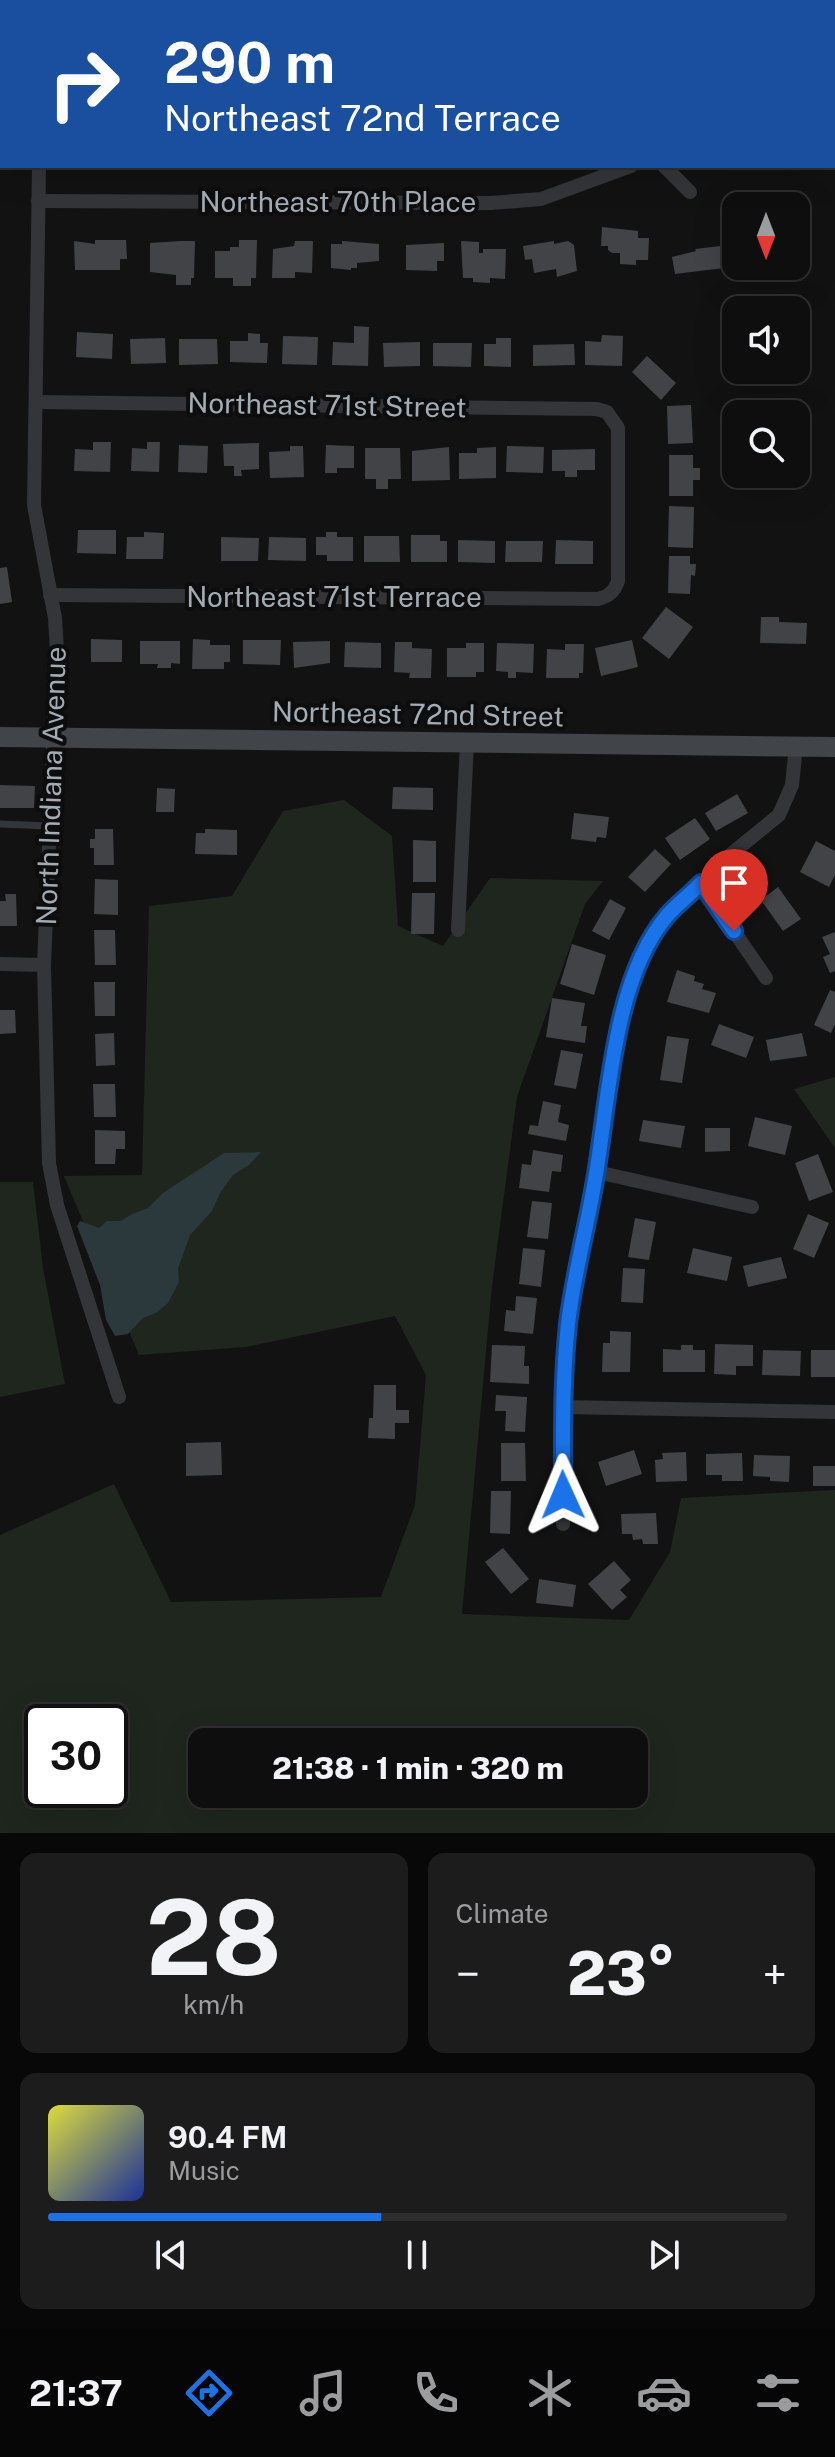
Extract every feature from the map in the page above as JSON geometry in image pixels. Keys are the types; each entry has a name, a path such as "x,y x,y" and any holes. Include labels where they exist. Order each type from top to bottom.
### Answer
{"main road":[{"name":"Northeast 72nd Street","path":"0,737 835,747"}],"street":[{"name":"North Indiana Avenue","path":"39,168 34,505 55,618 57,651 44,965 49,1163 57,1205 119,1397"},
{"name":"Northeast 70th Place","path":"38,201 491,203 541,199 626,168"},
{"path":"666,168 690,192"},
{"name":"Northeast 71st Street","path":"36,402 597,409 607,412 618,428 618,581 614,590"},
{"name":"Northeast 71st Terrace","path":"50,595 598,599 607,597 614,590"},
{"path":"458,930 467,742"},
{"path":"563,1524 562,1407 568,1322 597,1172 618,1032 633,981 647,948 665,918 779,815 792,785 796,746"},
{"path":"701,883 766,978"},
{"path":"0,964 44,965"},
{"path":"597,1172 752,1207"},
{"path":"562,1407 835,1412"}],"lane":[{"path":"0,824 50,826"}],"shaded area":[{"path":"344,800 392,836 398,926 443,946 490,878 603,881 585,904 517,1097 492,1286 462,1614 629,1620 670,1552 681,1498 835,1490 835,1833 0,1833 0,1535 114,1484 171,1602 381,1597 415,1505 426,1375 395,1316 246,1347 139,1355 64,1176 142,1175 149,906 232,896 283,811"},
{"path":"835,1077 835,1148 794,1089"},
{"path":"261,1152 249,1165 233,1175 212,1211 190,1235 178,1269 179,1282 168,1303 156,1313 143,1318 128,1334 115,1336 106,1320 100,1285 77,1226 80,1221 99,1228 107,1221 121,1221 148,1208 163,1193 224,1153"},
{"path":"0,1182 33,1182 43,1268 65,1384 0,1397"}],"building":[{"path":"602,227 638,231 638,238 649,238 648,260 636,260 636,265 620,264 620,253 612,253 608,246 601,246"},
{"path":"95,240 126,240 127,259 120,259 120,270 75,270 74,241 95,244"},
{"path":"239,240 257,240 256,278 251,278 251,286 233,286 233,278 215,278 215,251 230,251 230,247 239,247"},
{"path":"195,241 191,285 176,285 176,275 150,272 150,243"},
{"path":"295,241 313,241 312,273 295,272 295,278 272,278 273,249 294,246"},
{"path":"342,241 379,244 379,261 357,263 357,268 351,270 331,268 331,244 342,244"},
{"path":"461,241 479,242 479,253 483,253 483,249 506,249 505,279 490,278 490,283 463,278"},
{"path":"554,241 554,244 568,241 574,245 577,271 557,277 556,269 534,273 532,259 525,260 523,246"},
{"path":"444,243 444,261 437,261 437,271 406,270 406,245"},
{"path":"720,246 722,268 675,274 672,257 695,249"},
{"path":"354,326 369,327 368,366 332,365 333,342 354,343"},
{"path":"77,332 113,334 112,359 76,357"},
{"path":"248,333 260,334 260,343 268,343 267,363 230,362 230,341 248,341"},
{"path":"602,335 623,336 622,366 585,365 585,341 601,342"},
{"path":"283,336 318,337 317,365 282,364"},
{"path":"165,338 166,363 131,364 130,339"},
{"path":"496,338 511,338 511,367 484,366 484,344 496,344"},
{"path":"179,339 217,339 218,364 179,365"},
{"path":"420,342 420,366 384,367 383,343"},
{"path":"433,343 472,343 471,367 433,366"},
{"path":"574,344 575,365 533,366 533,345"},
{"path":"647,356 676,383 661,400 632,372"},
{"path":"691,405 693,443 668,444 667,406"},
{"path":"93,442 111,442 110,472 74,471 75,449 93,450"},
{"path":"147,442 160,442 159,472 131,471 132,448 147,449"},
{"path":"259,443 259,469 241,470 242,476 234,476 234,466 224,466 223,444"},
{"path":"179,445 208,446 207,473 178,472"},
{"path":"326,445 354,446 354,468 337,468 337,473 325,473"},
{"path":"290,446 303,446 304,477 270,478 269,452 290,451"},
{"path":"507,446 544,447 543,473 506,472"},
{"path":"449,447 450,480 412,481 412,451"},
{"path":"496,447 496,478 459,479 459,453 477,453 477,448"},
{"path":"365,448 400,448 401,479 388,479 388,489 376,489 376,479 365,479"},
{"path":"595,449 595,470 577,470 577,477 565,477 565,471 552,471 552,450"},
{"path":"669,455 693,455 693,468 700,468 700,480 693,480 693,496 669,496"},
{"path":"669,506 694,507 693,548 668,547"},
{"path":"78,530 116,530 116,554 77,553"},
{"path":"144,532 164,533 163,559 126,559 127,537 144,537"},
{"path":"326,532 337,532 337,537 353,537 353,561 327,561 327,555 316,555 316,537 326,537"},
{"path":"411,535 440,535 440,541 447,541 447,562 411,562"},
{"path":"364,536 399,536 400,562 364,562"},
{"path":"221,537 259,538 258,561 221,561"},
{"path":"269,537 306,538 306,561 268,560"},
{"path":"458,540 495,541 495,563 458,562"},
{"path":"556,540 593,541 593,564 555,564"},
{"path":"506,541 543,541 542,562 505,562"},
{"path":"669,556 690,556 690,564 696,564 695,576 691,575 690,594 668,593"},
{"path":"7,567 12,602 0,604 0,568"},
{"path":"666,607 693,627 669,659 642,638"},
{"path":"761,617 779,617 779,622 807,623 806,644 760,643"},
{"path":"91,639 122,640 122,662 91,662"},
{"path":"193,639 210,640 210,645 230,645 230,662 224,662 224,669 192,669"},
{"path":"243,640 281,640 280,665 243,664"},
{"path":"632,640 638,667 601,676 595,648"},
{"path":"140,641 180,641 180,664 171,663 171,668 157,668 158,664 140,664"},
{"path":"330,641 330,663 294,668 293,642"},
{"path":"345,642 381,643 381,668 344,667"},
{"path":"395,642 412,642 412,648 432,649 431,678 409,678 410,673 394,672"},
{"path":"466,643 484,643 484,672 476,672 476,677 447,677 447,648 466,648"},
{"path":"497,643 534,644 533,673 516,672 516,678 508,678 508,672 496,671"},
{"path":"565,644 584,644 583,673 579,673 579,678 546,678 547,649 565,650"},
{"path":"0,785 35,786 34,808 0,808"},
{"path":"393,787 433,788 433,810 392,809"},
{"path":"157,788 175,789 174,812 156,812"},
{"path":"737,794 748,813 716,831 705,813"},
{"path":"574,813 609,817 606,838 597,837 596,842 571,839"},
{"path":"695,818 710,839 680,860 665,838"},
{"path":"95,829 113,829 114,865 94,865 94,848 90,848 90,839 95,839"},
{"path":"205,829 237,830 237,855 195,854 196,833 205,833"},
{"path":"413,840 436,841 436,882 413,882"},
{"path":"816,841 835,851 835,875 829,887 800,872"},
{"path":"655,849 671,864 645,892 628,877"},
{"path":"95,879 118,880 118,915 94,914"},
{"path":"778,887 801,919 783,931 761,900"},
{"path":"412,893 435,893 434,934 411,934"},
{"path":"5,894 16,894 17,926 0,926 0,901 6,901"},
{"path":"610,899 626,908 609,940 592,931"},
{"path":"94,930 115,930 116,965 95,965"},
{"path":"835,932 835,971 830,973 823,957 830,954 822,937"},
{"path":"572,944 606,955 594,995 560,984"},
{"path":"677,970 695,976 694,981 704,984 702,989 716,993 709,1013 667,1002"},
{"path":"94,982 115,982 115,1016 95,1016"},
{"path":"830,990 835,992 835,1024 831,1033 814,1025"},
{"path":"552,998 585,1003 581,1026 587,1026 585,1043 546,1037"},
{"path":"0,1010 15,1010 16,1033 0,1034"},
{"path":"719,1024 754,1037 746,1058 711,1045"},
{"path":"114,1033 115,1065 96,1066 95,1034"},
{"path":"802,1033 807,1056 770,1061 766,1040"},
{"path":"667,1036 689,1039 682,1083 660,1080"},
{"path":"561,1050 583,1054 576,1089 554,1085"},
{"path":"93,1084 115,1084 116,1117 94,1117"},
{"path":"543,1101 561,1105 558,1122 569,1125 566,1141 528,1134 530,1125 538,1126"},
{"path":"755,1117 792,1126 785,1155 748,1146"},
{"path":"643,1120 685,1126 681,1148 639,1141"},
{"path":"705,1128 730,1128 730,1151 705,1152"},
{"path":"95,1130 125,1131 125,1149 116,1149 115,1164 95,1164"},
{"path":"533,1150 563,1155 561,1172 552,1171 549,1192 519,1188 522,1164 531,1165"},
{"path":"818,1154 833,1192 809,1201 795,1163"},
{"path":"532,1201 552,1203 548,1239 527,1237"},
{"path":"808,1214 829,1223 814,1258 793,1249"},
{"path":"635,1218 656,1222 649,1260 628,1257"},
{"path":"523,1248 545,1250 541,1287 519,1284"},
{"path":"693,1248 732,1257 727,1281 687,1273"},
{"path":"781,1257 787,1278 748,1287 743,1266"},
{"path":"623,1268 645,1269 643,1303 621,1302"},
{"path":"516,1296 537,1298 533,1334 504,1331 506,1310 515,1311"},
{"path":"610,1331 631,1332 630,1372 602,1372 603,1343 610,1343"},
{"path":"715,1344 753,1345 753,1366 736,1366 736,1375 714,1374"},
{"path":"492,1345 525,1346 524,1366 529,1366 529,1384 490,1382"},
{"path":"681,1345 693,1345 693,1350 705,1350 705,1372 663,1372 663,1349 681,1350"},
{"path":"763,1350 801,1351 800,1376 762,1375"},
{"path":"811,1350 835,1350 835,1377 811,1377"},
{"path":"374,1385 396,1385 396,1410 409,1410 409,1423 395,1423 395,1439 368,1438 369,1418 373,1418"},
{"path":"496,1395 527,1397 525,1432 505,1431 506,1411 495,1411"},
{"path":"221,1442 222,1475 186,1476 186,1443"},
{"path":"501,1443 525,1443 526,1481 501,1481"},
{"path":"634,1450 642,1474 606,1486 598,1462"},
{"path":"686,1452 687,1481 656,1482 655,1460 663,1459 662,1453"},
{"path":"742,1453 743,1481 722,1481 722,1475 706,1475 706,1454"},
{"path":"754,1455 790,1456 789,1482 753,1476"},
{"path":"813,1466 835,1466 835,1486 813,1486"},
{"path":"491,1491 511,1491 510,1534 490,1533"},
{"path":"656,1513 658,1544 643,1544 642,1539 633,1540 632,1534 622,1534 621,1514"},
{"path":"503,1548 529,1579 511,1594 485,1562"},
{"path":"614,1561 631,1580 620,1590 627,1597 612,1610 588,1584"},
{"path":"539,1579 576,1585 573,1607 536,1603"}],"route":[{"path":"563,1495 562,1407 568,1322 597,1172 618,1032 633,981 647,948 665,918 701,883 734,931"}]}
